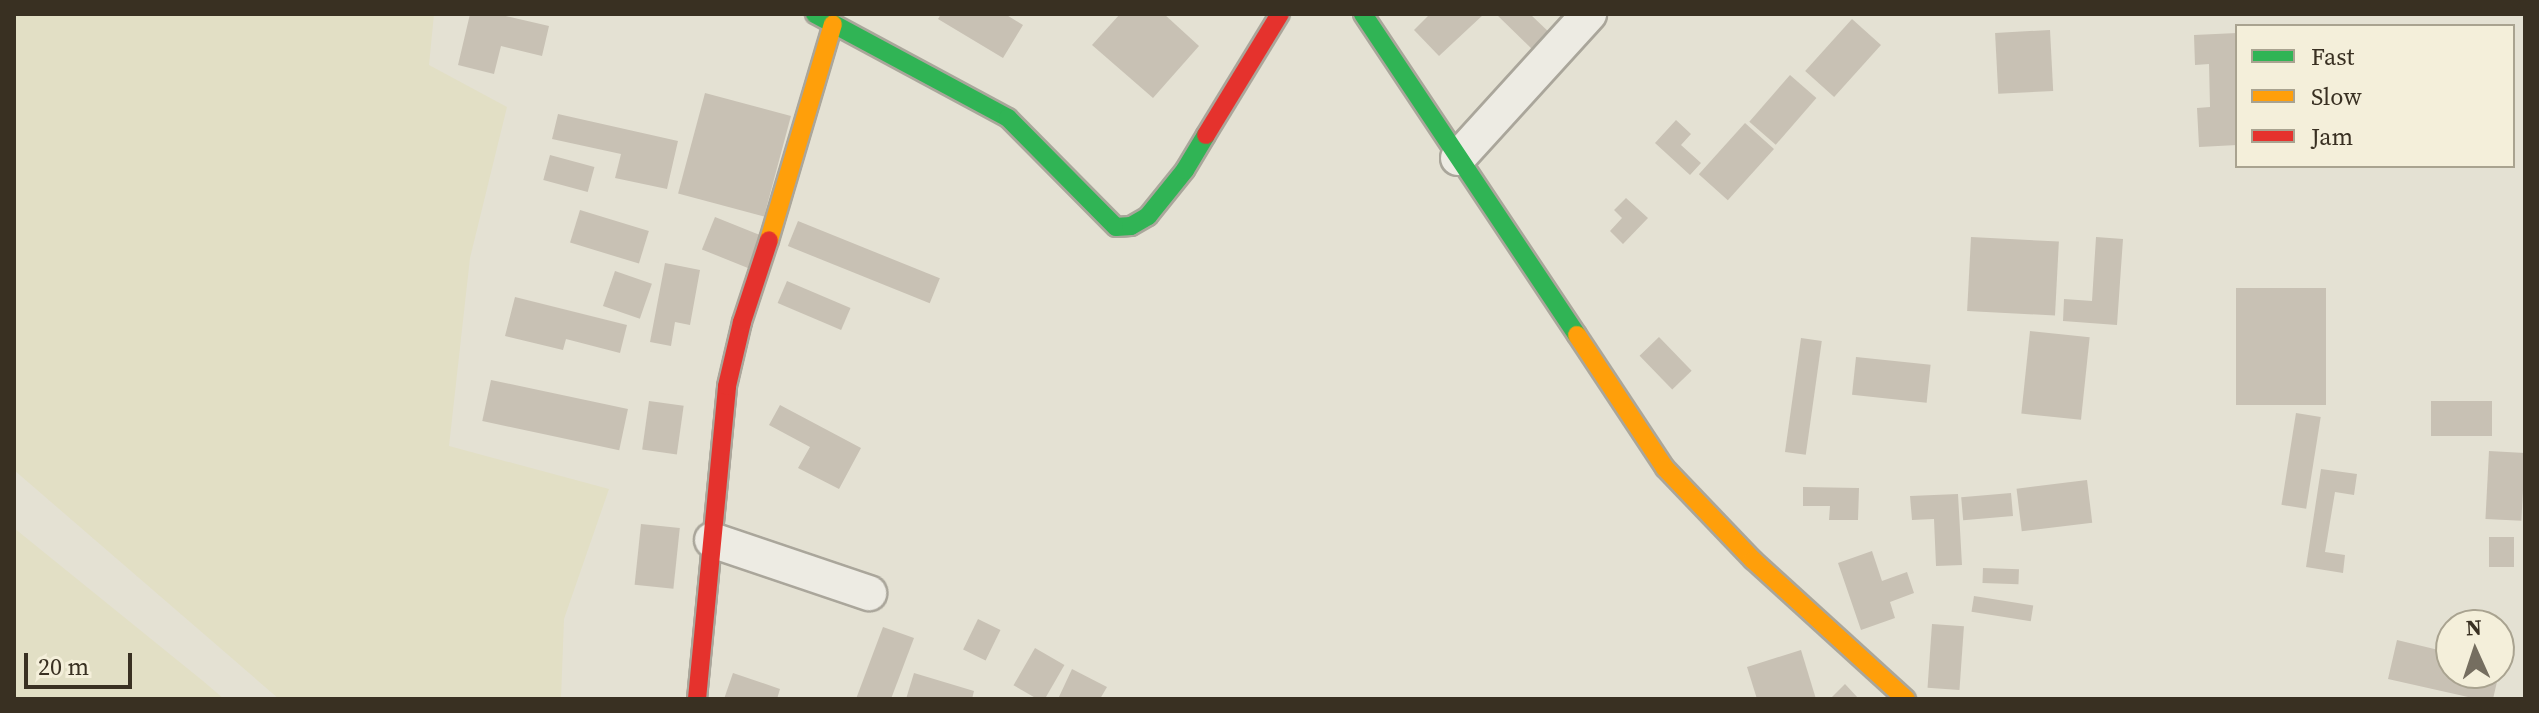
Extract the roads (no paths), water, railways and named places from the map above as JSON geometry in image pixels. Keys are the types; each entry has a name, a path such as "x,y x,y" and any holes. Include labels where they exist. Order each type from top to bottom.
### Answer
{"street":[{"path":"815,14 1008,118 1116,227 1131,226 1148,216 1185,170 1280,14"},
{"path":"1363,14 1665,468 1753,560 1906,699"},
{"path":"1458,158 1589,14"},
{"path":"697,699 727,386 742,322 791,173 833,24"},
{"path":"712,540 869,593"}]}
